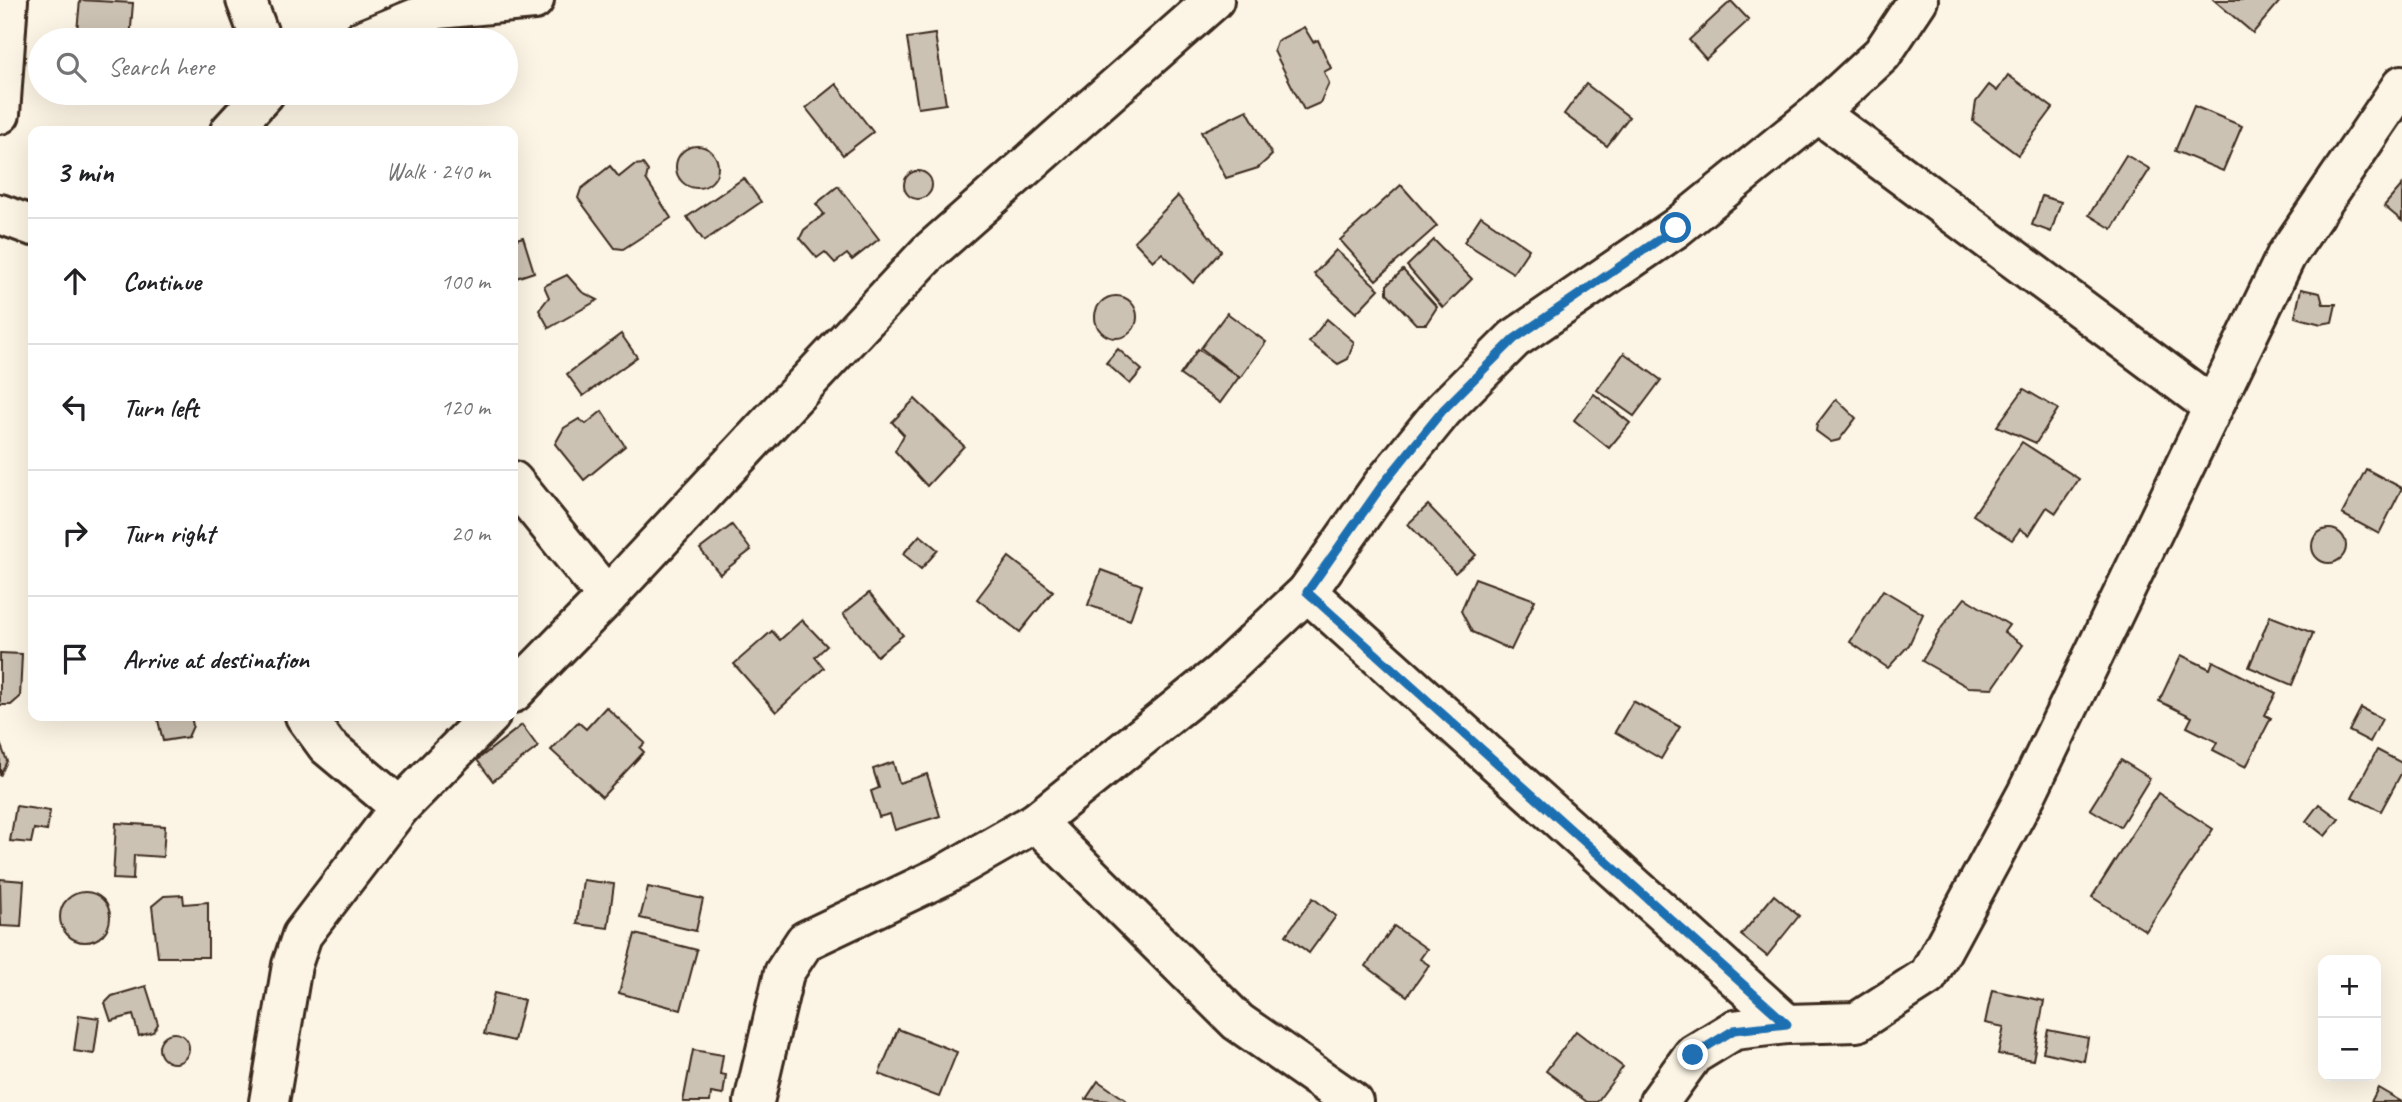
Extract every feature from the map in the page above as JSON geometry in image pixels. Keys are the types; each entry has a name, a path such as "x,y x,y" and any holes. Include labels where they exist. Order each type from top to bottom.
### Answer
{"street":[{"path":"0,114 8,0"},
{"path":"246,0 256,28"},
{"path":"388,28 439,4 534,0"},
{"path":"518,687 607,597 928,253 1214,0"},
{"path":"754,1102 784,973 805,941 940,877 1036,822 1221,673 1307,592 1383,484 1434,421 1514,339 1676,228 1818,113 1882,54 1918,0"},
{"path":"1659,1102 1693,1055 1734,1030 1787,1024 1857,1022 1928,976 2027,793 2286,256 2402,85"},
{"path":"234,126 253,105"},
{"path":"1818,113 2212,406"},
{"path":"0,214 28,224"},
{"path":"518,487 607,597"},
{"path":"1307,592 1787,1024"},
{"path":"309,721 327,746 400,807"},
{"path":"269,1102 292,965 302,935 400,807 485,721"},
{"path":"1036,822 1238,1022 1353,1102"}],"building":[{"path":"80,0 133,3 131,28 77,28"},
{"path":"2214,0 2281,0 2253,33"},
{"path":"1731,1 1749,20 1706,59 1689,40"},
{"path":"1304,27 1313,42 1318,40 1331,68 1324,72 1329,83 1320,103 1304,110 1274,51 1277,41"},
{"path":"935,34 946,104 918,108 907,38"},
{"path":"2008,75 2053,108 2018,155 1973,121 1976,102 1989,85 1997,91"},
{"path":"836,84 873,132 843,155 806,108"},
{"path":"1586,84 1629,117 1607,146 1564,114"},
{"path":"2194,106 2242,126 2223,171 2175,151"},
{"path":"1247,110 1272,155 1258,168 1226,178 1201,132"},
{"path":"697,146 712,152 718,167 712,182 697,188 682,182 676,167 682,152"},
{"path":"2126,155 2150,169 2112,229 2089,215"},
{"path":"643,164 648,171 646,179 671,218 623,249 615,248 578,198 581,189 610,166 619,177 634,165"},
{"path":"918,171 928,175 932,185 928,195 918,199 908,195 904,185 908,175"},
{"path":"744,178 761,202 704,241 687,217"},
{"path":"1401,185 1437,226 1376,280 1340,240"},
{"path":"2402,185 2402,221 2384,206"},
{"path":"838,186 879,239 852,260 847,254 835,263 825,252 817,258 800,238 804,230 824,214 816,204"},
{"path":"1178,196 1221,251 1193,283 1162,253 1153,261 1134,241"},
{"path":"2042,196 2061,202 2051,232 2032,225"},
{"path":"1481,216 1529,249 1513,273 1464,242"},
{"path":"523,237 534,272 518,277 518,238"},
{"path":"1434,240 1472,279 1443,308 1407,266"},
{"path":"1336,250 1379,289 1356,313 1314,274"},
{"path":"1403,270 1437,307 1426,324 1416,324 1387,293 1387,285"},
{"path":"567,275 582,292 598,300 549,328 539,310 549,297 544,286"},
{"path":"2301,289 2320,293 2323,304 2336,304 2332,322 2321,324 2295,317"},
{"path":"1116,296 1131,302 1137,317 1131,332 1116,338 1101,332 1095,317 1101,302"},
{"path":"1227,313 1266,342 1240,378 1201,348"},
{"path":"1327,319 1354,342 1348,359 1338,364 1309,342"},
{"path":"621,334 637,357 583,396 567,374"},
{"path":"1118,349 1142,370 1130,384 1106,363"},
{"path":"1198,349 1239,377 1220,403 1180,375"},
{"path":"1624,353 1661,380 1634,416 1597,390"},
{"path":"2024,389 2058,409 2036,443 1997,426"},
{"path":"1594,394 1630,423 1609,448 1574,420"},
{"path":"915,399 964,446 927,486 895,451 904,435 892,422"},
{"path":"1836,399 1856,418 1839,440 1831,442 1816,431 1817,424"},
{"path":"602,411 625,446 584,480 555,444 564,428 579,419 586,424"},
{"path":"2022,442 2079,479 2056,513 2047,507 2029,535 2020,529 2012,540 1973,515"},
{"path":"2366,469 2402,488 2379,534 2342,514"},
{"path":"1428,505 1476,555 1455,573 1408,524"},
{"path":"732,525 751,550 720,574 700,549"},
{"path":"2329,529 2341,534 2346,546 2341,558 2329,563 2317,558 2312,546 2317,534"},
{"path":"920,535 938,550 921,569 903,554"},
{"path":"1009,557 1053,591 1020,632 977,599"},
{"path":"1101,570 1142,585 1130,620 1088,605"},
{"path":"1475,578 1535,600 1511,650 1472,632 1461,611"},
{"path":"1883,590 1923,614 1909,645 1888,668 1850,642"},
{"path":"869,593 903,635 877,656 843,614"},
{"path":"1965,598 2009,625 2004,632 2023,645 1993,688 1968,687 1922,661 1942,627"},
{"path":"2270,616 2313,633 2292,685 2249,667"},
{"path":"802,620 827,646 815,657 824,668 776,712 734,664 772,631 780,640"},
{"path":"0,653 22,654 20,697 11,705 0,705"},
{"path":"2181,655 2210,669 2213,661 2276,693 2265,715 2271,718 2246,767 2213,750 2217,742 2187,727 2192,717 2159,701"},
{"path":"1633,701 1680,727 1661,759 1615,732"},
{"path":"606,707 645,743 640,748 644,752 602,797 551,750 578,722 586,729"},
{"path":"2361,708 2382,719 2370,742 2349,731"},
{"path":"158,721 192,721 193,726 188,737 163,741"},
{"path":"522,725 538,747 493,781 477,760"},
{"path":"0,743 7,761 0,776"},
{"path":"2377,750 2402,763 2402,772 2381,811 2352,797"},
{"path":"2121,760 2150,778 2120,827 2090,809"},
{"path":"893,762 899,783 927,774 940,816 895,830 890,814 879,817 871,791 879,788 873,769"},
{"path":"2158,793 2213,829 2146,931 2092,897"},
{"path":"2319,804 2339,819 2325,836 2306,821"},
{"path":"16,806 50,811 47,831 34,829 31,843 10,841"},
{"path":"116,823 165,826 163,857 134,855 133,880 113,879"},
{"path":"0,879 24,881 21,927 1,926"},
{"path":"583,880 614,884 608,928 577,924"},
{"path":"648,887 703,899 696,931 640,918"},
{"path":"85,892 103,899 110,917 103,935 85,942 67,935 60,917 67,899"},
{"path":"183,895 184,904 208,902 208,957 158,957 152,906 164,896"},
{"path":"1774,895 1799,916 1767,956 1741,935"},
{"path":"1313,898 1336,916 1309,953 1286,935"},
{"path":"1394,926 1427,949 1420,959 1429,965 1407,996 1366,966"},
{"path":"635,934 697,950 681,1010 619,993"},
{"path":"146,986 158,1024 153,1032 139,1036 133,1015 111,1021 105,1003 112,996"},
{"path":"1992,990 2044,1001 2033,1060 1998,1054 2004,1027 1985,1023"},
{"path":"494,993 524,1000 514,1041 484,1034"},
{"path":"79,1015 99,1018 94,1054 74,1051"},
{"path":"898,1029 957,1052 939,1097 879,1074"},
{"path":"2048,1030 2088,1038 2084,1061 2043,1052"},
{"path":"1576,1031 1623,1067 1597,1102 1587,1102 1546,1071"},
{"path":"174,1033 185,1037 189,1048 185,1059 174,1063 163,1059 159,1048 163,1037"},
{"path":"693,1050 723,1055 720,1074 726,1075 723,1095 711,1093 710,1102 683,1102"},
{"path":"1098,1081 1126,1100 1125,1102 1086,1099"},
{"path":"2378,1088 2402,1102 2371,1102"}],"route":[{"path":"1676,228 1514,339 1443,410 1383,484 1307,592 1787,1024 1734,1030 1693,1055"}]}
